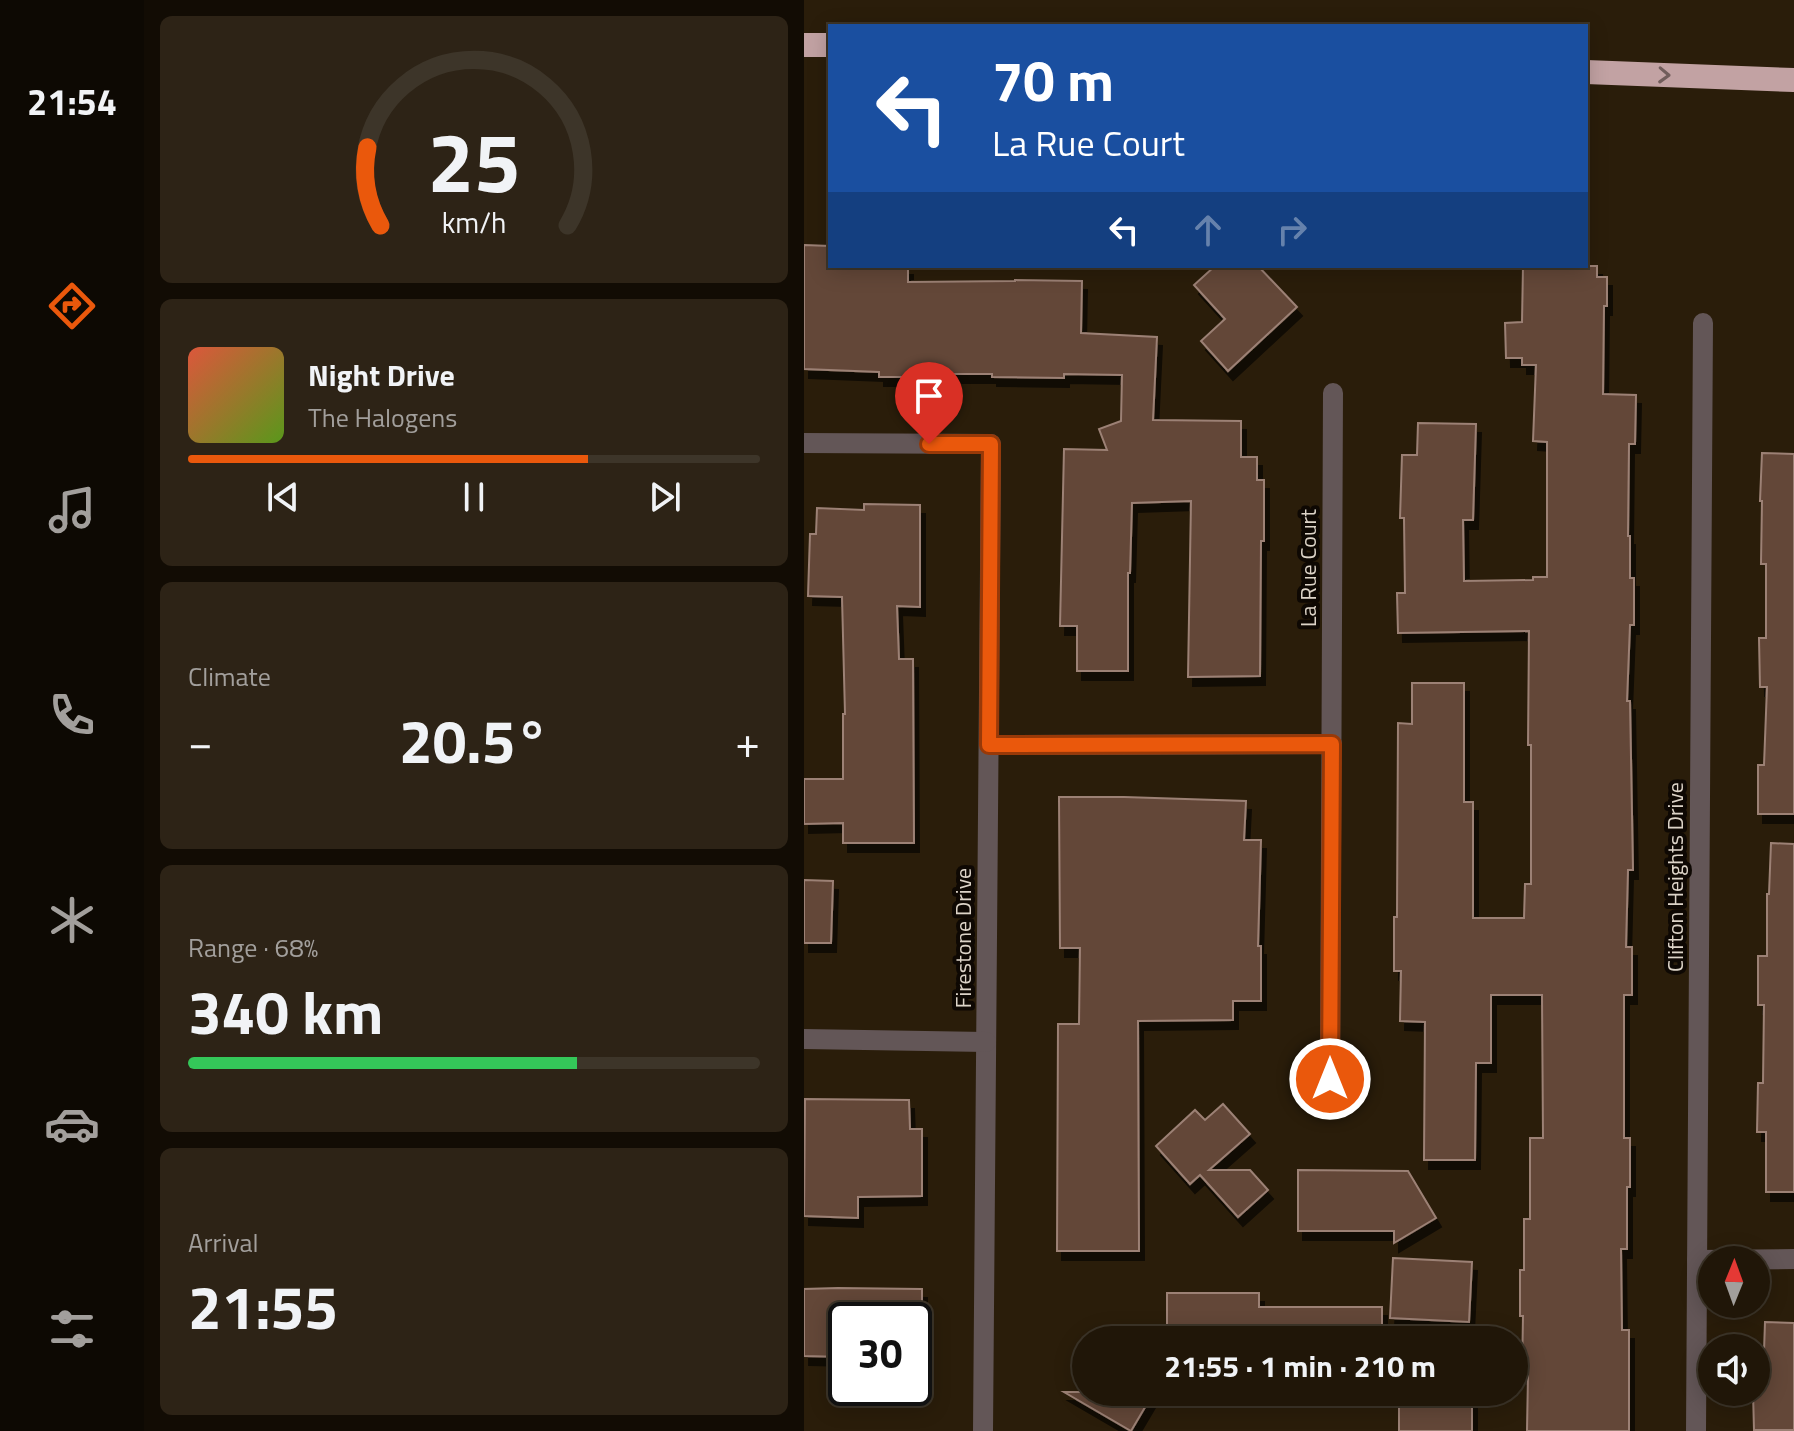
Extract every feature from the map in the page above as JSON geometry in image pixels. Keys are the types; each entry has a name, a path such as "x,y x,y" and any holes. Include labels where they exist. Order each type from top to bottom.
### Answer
{"highway":[{"path":"804,45 828,45"},
{"path":"1588,72 1794,80"}],"street":[{"name":"Clifton Heights Drive","path":"1696,1431 1703,323"},
{"name":"La Rue Court","path":"1330,1079 1333,393"},
{"name":"Firestone Drive","path":"804,443 991,444 983,1431"},
{"path":"989,745 1332,744"},
{"path":"804,1039 986,1042"},
{"path":"1697,1260 1794,1259"}],"building":[{"path":"804,245 828,246 828,268 908,268 908,282 1082,281 1081,333 1157,337 1153,420 1241,421 1241,457 1257,457 1257,480 1264,480 1260,676 1188,677 1191,501 1132,503 1128,671 1077,671 1077,626 1060,626 1064,449 1107,450 1099,429 1121,421 1122,375 1064,374 1064,378 907,374 907,377 879,377 879,372 804,369"},
{"path":"1597,266 1597,277 1607,277 1603,394 1636,395 1635,444 1629,444 1628,536 1630,578 1634,578 1634,625 1630,625 1627,701 1630,701 1633,870 1628,870 1626,947 1632,947 1632,995 1624,995 1624,1138 1630,1138 1630,1187 1627,1187 1627,1249 1621,1249 1622,1330 1629,1330 1629,1431 1527,1431 1528,1326 1523,1326 1523,1316 1520,1316 1520,1270 1524,1270 1524,1219 1530,1219 1530,1138 1543,1138 1542,995 1491,995 1491,1063 1476,1063 1475,1160 1424,1160 1425,1022 1400,1021 1401,971 1394,971 1398,723 1412,724 1412,683 1464,683 1464,802 1473,802 1473,918 1524,918 1525,884 1531,884 1529,631 1398,633 1397,593 1405,593 1404,518 1400,518 1402,455 1417,455 1418,423 1476,424 1473,520 1463,520 1464,581 1547,577 1547,442 1533,441 1536,365 1522,365 1522,358 1506,358 1505,323 1522,322 1523,268"},
{"path":"1213,268 1260,268 1297,307 1228,371 1201,341 1225,319 1194,285"},
{"path":"1762,453 1794,454 1794,814 1758,814 1758,765 1764,765 1767,687 1760,687 1759,638 1766,638 1766,564 1761,564"},
{"path":"864,504 920,505 920,607 897,606 899,659 913,659 914,843 843,843 843,823 804,824 804,779 843,779 845,714 842,597 808,596 810,534 816,534 817,508 864,510"},
{"path":"1059,797 1246,801 1244,840 1261,840 1258,946 1261,946 1261,1001 1233,1001 1233,1020 1138,1021 1139,1251 1057,1251 1058,1024 1079,1024 1080,948 1060,948"},
{"path":"1771,843 1794,844 1794,1192 1766,1192 1766,1132 1757,1132 1758,1083 1763,1083 1764,1005 1758,1005 1758,956 1767,956"},
{"path":"804,880 833,881 831,943 804,943"},
{"path":"805,1099 909,1100 910,1129 922,1129 922,1196 858,1197 858,1218 804,1216"},
{"path":"1223,1104 1250,1134 1209,1170 1250,1170 1268,1190 1238,1217 1200,1175 1190,1184 1156,1146 1195,1110 1205,1120"},
{"path":"1298,1170 1408,1171 1436,1218 1394,1243 1394,1231 1298,1231"},
{"path":"1393,1258 1472,1262 1469,1322 1390,1318"},
{"path":"804,1289 922,1289 922,1302 828,1302 828,1357 804,1356"},
{"path":"1167,1293 1259,1293 1259,1307 1382,1307 1382,1326 1167,1326"},
{"path":"1765,1322 1794,1323 1794,1430 1754,1430 1753,1406 1770,1406 1770,1334 1765,1334"},
{"path":"1088,1406 1146,1406 1131,1431"},
{"path":"1399,1406 1472,1406 1472,1431 1399,1431"}],"route":[{"path":"929,444 991,444 989,745 1332,744 1330,1079"}]}
